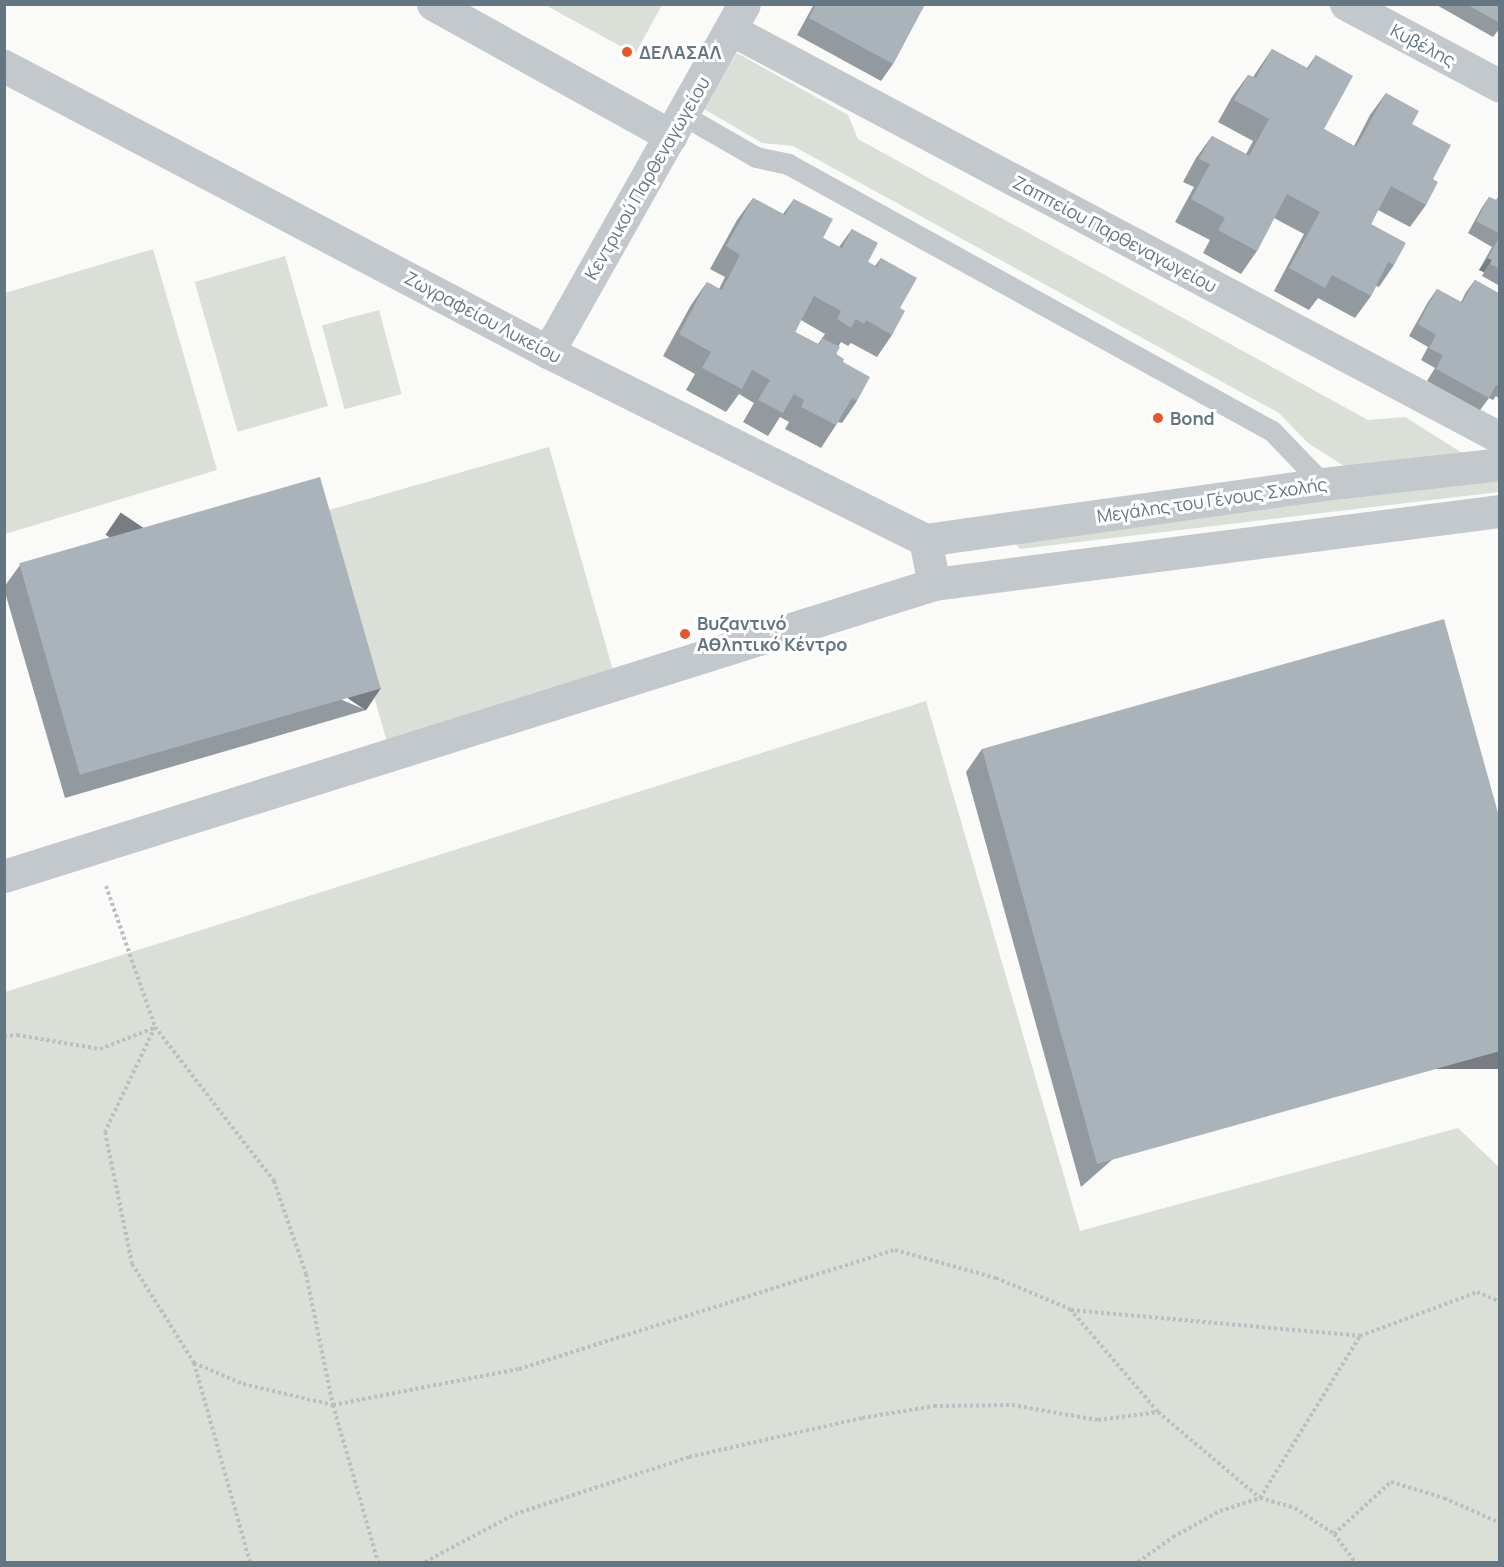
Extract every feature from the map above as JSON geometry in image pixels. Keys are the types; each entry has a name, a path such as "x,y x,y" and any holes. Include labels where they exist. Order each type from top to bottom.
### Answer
{"street":[{"path":"434,4 677,126"},
{"name":"Κυβέλης","path":"1362,9 1500,86"},
{"name":"Κεντρικού Παρθεναγωγείου","path":"548,352 738,17"},
{"name":"Ζαππείου Παρθεναγωγείου","path":"738,17 1500,438"},
{"name":"Ζωγραφείου Λυκείου","path":"4,66 548,352 925,540"},
{"name":"Μεγάλης του Γένους Σχολής","path":"925,540 1323,484 1500,464"},
{"path":"4,876 934,584 1500,511"},
{"path":"925,540 934,584"}],"lane":[{"path":"677,126 756,158 788,164 1272,432 1323,484"}],"path":[{"path":"94,848 155,1027 274,1181 306,1274 333,1405 378,1563"},
{"path":"4,1036 16,1035 100,1049 155,1027"},
{"path":"155,1027 105,1132 132,1264 194,1363 250,1563"},
{"path":"194,1363 243,1384 333,1405 519,1369 895,1250 996,1278 1070,1310 1360,1336 1477,1292 1500,1302"},
{"path":"1070,1310 1158,1412 1260,1498 1295,1508 1334,1534 1355,1563"},
{"path":"1138,1563 1173,1537 1220,1511 1260,1498 1360,1336"},
{"path":"425,1563 526,1510 689,1457 862,1418 934,1406 1012,1406 1098,1420 1158,1412"},
{"path":"1334,1534 1391,1482 1444,1498 1500,1523"}],"shaded area":[{"path":"545,5 662,5 635,54"},
{"path":"737,53 848,115 858,139 1368,420 1405,417 1499,476 1499,492 1020,549 1015,543 1382,490 1308,443 1279,413 793,146 762,143 704,109"},
{"path":"153,249 217,470 5,534 5,293"},
{"path":"285,256 328,406 238,432 195,282"},
{"path":"379,310 402,394 345,409 322,325"},
{"path":"549,447 617,683 389,749 321,512"},
{"path":"926,701 1080,1231 1458,1128 1499,1167 1499,1562 5,1562 5,992"}],"building":[{"path":"816,4 925,4 893,64 809,18"},
{"path":"1466,4 1500,4 1500,23"},
{"path":"1272,49 1308,69 1316,55 1353,76 1324,129 1356,147 1386,93 1419,111 1412,124 1451,145 1433,179 1438,182 1426,205 1391,186 1371,224 1406,243 1394,265 1388,262 1371,296 1332,275 1325,288 1289,268 1320,212 1287,194 1257,251 1218,230 1225,218 1191,199 1210,164 1199,159 1212,136 1249,156 1269,119 1234,100 1248,75 1256,78"},
{"path":"1489,197 1496,200 1500,197 1500,234 1476,221"},
{"path":"753,198 785,215 794,199 833,219 823,238 842,248 852,229 878,243 868,262 877,267 881,258 917,278 900,308 905,311 892,335 866,320 864,324 856,319 851,328 837,319 841,311 814,296 795,332 819,345 822,338 840,347 836,354 844,359 843,362 870,377 857,401 852,398 836,425 801,407 804,400 794,394 783,413 758,400 770,380 752,370 742,389 702,368 711,352 679,334 707,282 722,290 740,255 726,246"},
{"path":"1500,236 1500,269 1490,264 1492,260 1488,258"},
{"path":"1475,280 1500,294 1500,387 1496,385 1489,398 1436,369 1443,355 1429,348 1436,335 1418,324 1437,289 1462,303"},
{"path":"320,477 381,688 80,775 19,563"},
{"path":"1444,619 1500,820 1500,1051 1097,1164 982,749"}],"place":[{"name":"ΔΕΛΑΣΑΛ","path":"627,52"},
{"name":"Bond","path":"1158,418"},
{"name":"Βυζαντινό Αθλητικό Κέντρο","path":"685,634"}]}
